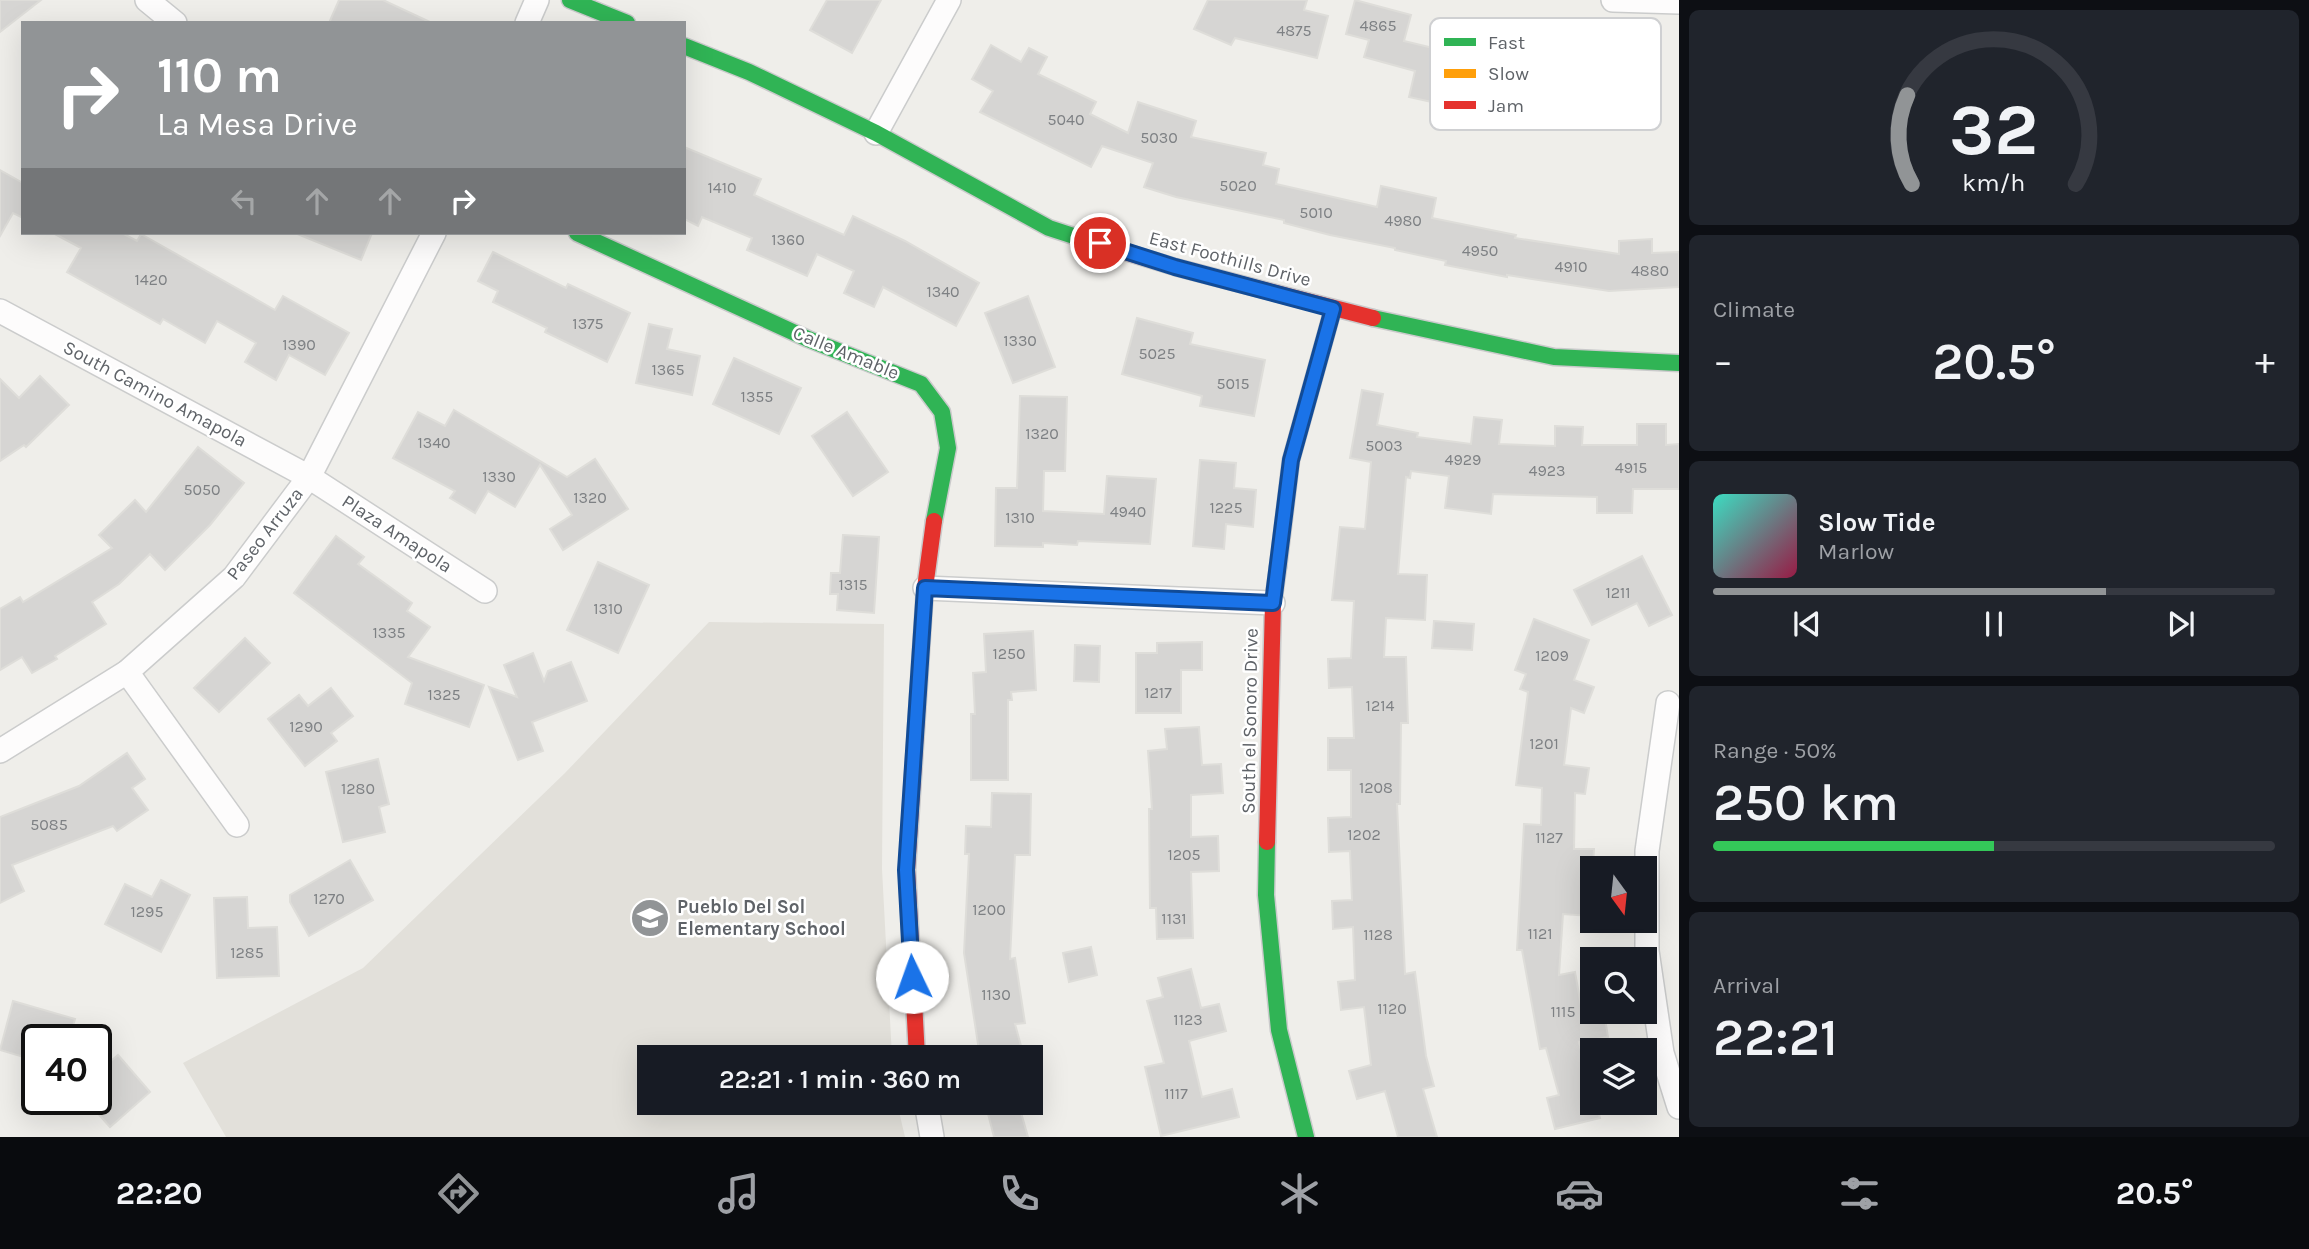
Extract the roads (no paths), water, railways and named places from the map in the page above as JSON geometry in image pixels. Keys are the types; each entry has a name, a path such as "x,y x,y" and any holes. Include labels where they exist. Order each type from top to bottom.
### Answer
{"street":[{"path":"147,0 173,21"},
{"path":"528,21 537,0"},
{"path":"570,0 621,21"},
{"path":"876,133 949,0"},
{"path":"1613,0 1679,2"},
{"name":"East Foothills Drive","path":"686,47 749,72 876,133 1049,228 1175,267 1333,309 1554,357 1679,363"},
{"name":"Paseo Arruza","path":"0,751 127,672 234,577 310,477 433,235"},
{"name":"Calle Amable","path":"581,235 808,339 921,384 942,412 948,448 934,519 925,588 906,870 916,1045"},
{"name":"South el Sonoro Drive","path":"1306,1137 1279,1030 1266,895 1273,603 1291,460 1333,309"},
{"name":"South Camino Amapola","path":"0,311 310,477"},
{"name":"Plaza Amapola","path":"310,477 485,591"},
{"path":"925,588 1273,603"},
{"path":"127,672 237,825"},
{"path":"1668,703 1647,851 1647,951 1662,1053 1679,1107"},
{"path":"928,1115 932,1137"}],"place":[{"name":"Pueblo Del Sol Elementary School","path":"650,918"}]}
